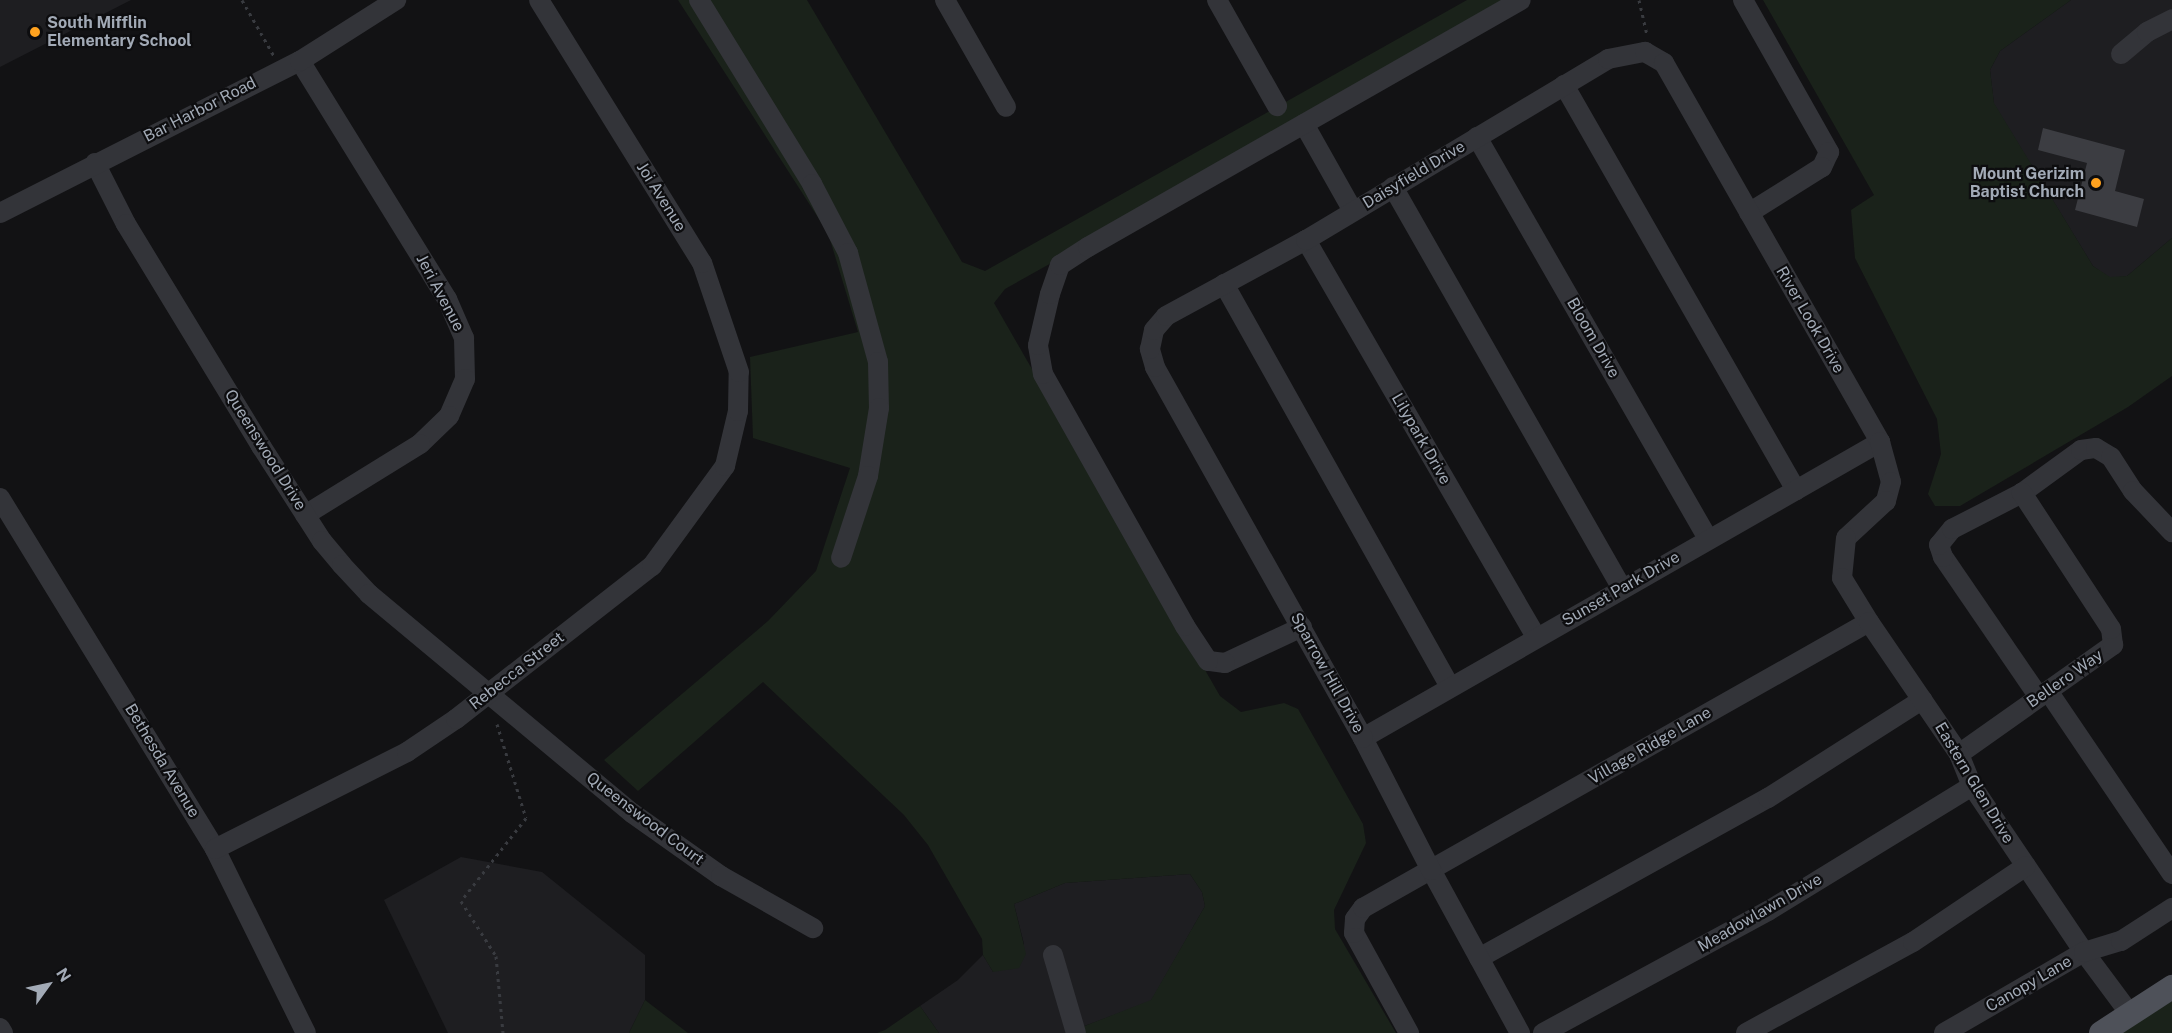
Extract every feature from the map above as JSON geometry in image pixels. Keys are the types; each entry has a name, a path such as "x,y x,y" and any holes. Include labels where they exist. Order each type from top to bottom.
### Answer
{"main road":[{"path":"2101,1033 2172,987"}],"street":[{"name":"Bar Harbor Road","path":"0,213 291,65 396,0"},
{"name":"Joi Avenue","path":"539,0 702,263 739,372 738,411"},
{"path":"699,0 812,184 848,253 878,362 879,408 868,476 841,558"},
{"path":"945,0 1006,107"},
{"path":"1302,627 1225,663 1208,661 1185,626 1043,374 1038,345 1050,294 1060,265 1521,0"},
{"path":"1743,0 1829,152 1822,167 1749,213"},
{"path":"1223,2 1276,106"},
{"path":"2121,54 2147,33 2172,19"},
{"name":"River Look Drive","path":"1645,52 1664,63 1880,442 1891,482 1886,501 1846,538 1842,578"},
{"name":"Daisyfield Drive","path":"1166,316 1306,240 1608,59 1645,52"},
{"name":"Jeri Avenue","path":"291,65 447,299 464,338 465,379 449,416 420,444 305,515"},
{"path":"1564,85 1796,489"},
{"path":"1304,124 1353,211"},
{"name":"Bloom Drive","path":"1477,137 1708,539"},
{"name":"Queenswood Drive","path":"95,163 126,224 328,549 369,594 488,694"},
{"path":"1393,187 1622,588"},
{"name":"Lilypark Drive","path":"1306,240 1536,637"},
{"path":"1224,284 1449,687"},
{"name":"Sparrow Hill Drive","path":"1166,316 1154,330 1152,339 1150,349 1155,367 1363,738 1431,870 1520,1033"},
{"name":"Rebecca Street","path":"215,849 407,752 488,694 652,566 725,466 738,411"},
{"name":"Sunset Park Drive","path":"1363,738 1880,442"},
{"path":"2172,532 2133,491 2111,456 2096,448 2081,450 2022,494 1952,530 1939,545 1943,558 2044,694 2172,874"},
{"name":"Bellero Way","path":"1959,754 2114,645 2111,629 2022,494"},
{"name":"Bethesda Avenue","path":"0,498 215,849 306,1033"},
{"name":"Eastern Glen Drive","path":"1842,578 1869,622 1959,754 1972,786 2084,952 2130,1014"},
{"name":"Village Ridge Lane","path":"1408,1033 1354,933 1355,919 1363,908 1869,622"},
{"name":"Queenswood Court","path":"488,694 632,813 721,876 813,928"},
{"path":"1479,958 1768,798 1922,700"},
{"name":"Meadowlawn Drive","path":"1543,1033 1768,911 1972,786"},
{"path":"1746,1033 1913,942 2026,866"},
{"name":"Canopy Lane","path":"1944,1033 2084,952 2121,941 2172,908"},
{"path":"1053,955 1076,1033"},
{"path":"0,1028 3,1033"}],"path":[{"path":"242,0 291,65"},
{"path":"1639,0 1647,35 1645,52"},
{"path":"488,694 526,818 461,901 496,956 503,1033"}],"shaded area":[{"name":"South Mifflin Elementary School","path":"0,0 131,0 0,67"},
{"path":"678,0 807,0 962,262 985,271 1467,0 1521,0 1005,289 994,303 1220,696 1241,712 1284,703 1298,709 1363,824 1366,843 1334,910 1335,929 1396,1033 1084,1033 1082,1027 1151,1000 1205,906 1202,892 1190,874 1065,883 1014,904 1026,954 1019,968 993,972 983,955 982,939 928,845 904,815 763,682 638,791 604,760 768,621 816,571 850,468 753,438 750,357 858,332 828,233"},
{"path":"1763,0 2071,0 2000,51 1990,70 1994,103 2093,266 2110,277 2127,276 2172,238 2172,376 2128,407 1960,506 1935,506 1928,494 1941,454 1937,419 1855,258 1851,210 1874,195"},
{"path":"2071,0 2172,0 2172,238 2127,276 2110,278 2093,266 1994,104 1990,70 2000,51"},
{"path":"461,857 542,872 645,955 645,1000 629,1033 448,1033 384,900"},
{"path":"1190,874 1202,892 1205,906 1151,1001 1066,1033 939,1033 920,1006 958,980 983,955 993,972 1024,944 1014,904 1065,883"},
{"path":"645,1000 688,1033 629,1033"},
{"path":"2172,1001 2172,1033 2121,1033"},
{"path":"920,1006 939,1033 877,1033 885,1030"}],"building":[{"name":"Mount Gerizim Baptist Church","path":"2043,128 2125,150 2115,191 2144,199 2137,227 2075,210 2087,163 2038,150"}],"place":[{"name":"South Mifflin Elementary School","path":"35,32"},
{"name":"Mount Gerizim Baptist Church","path":"2096,183"}]}
